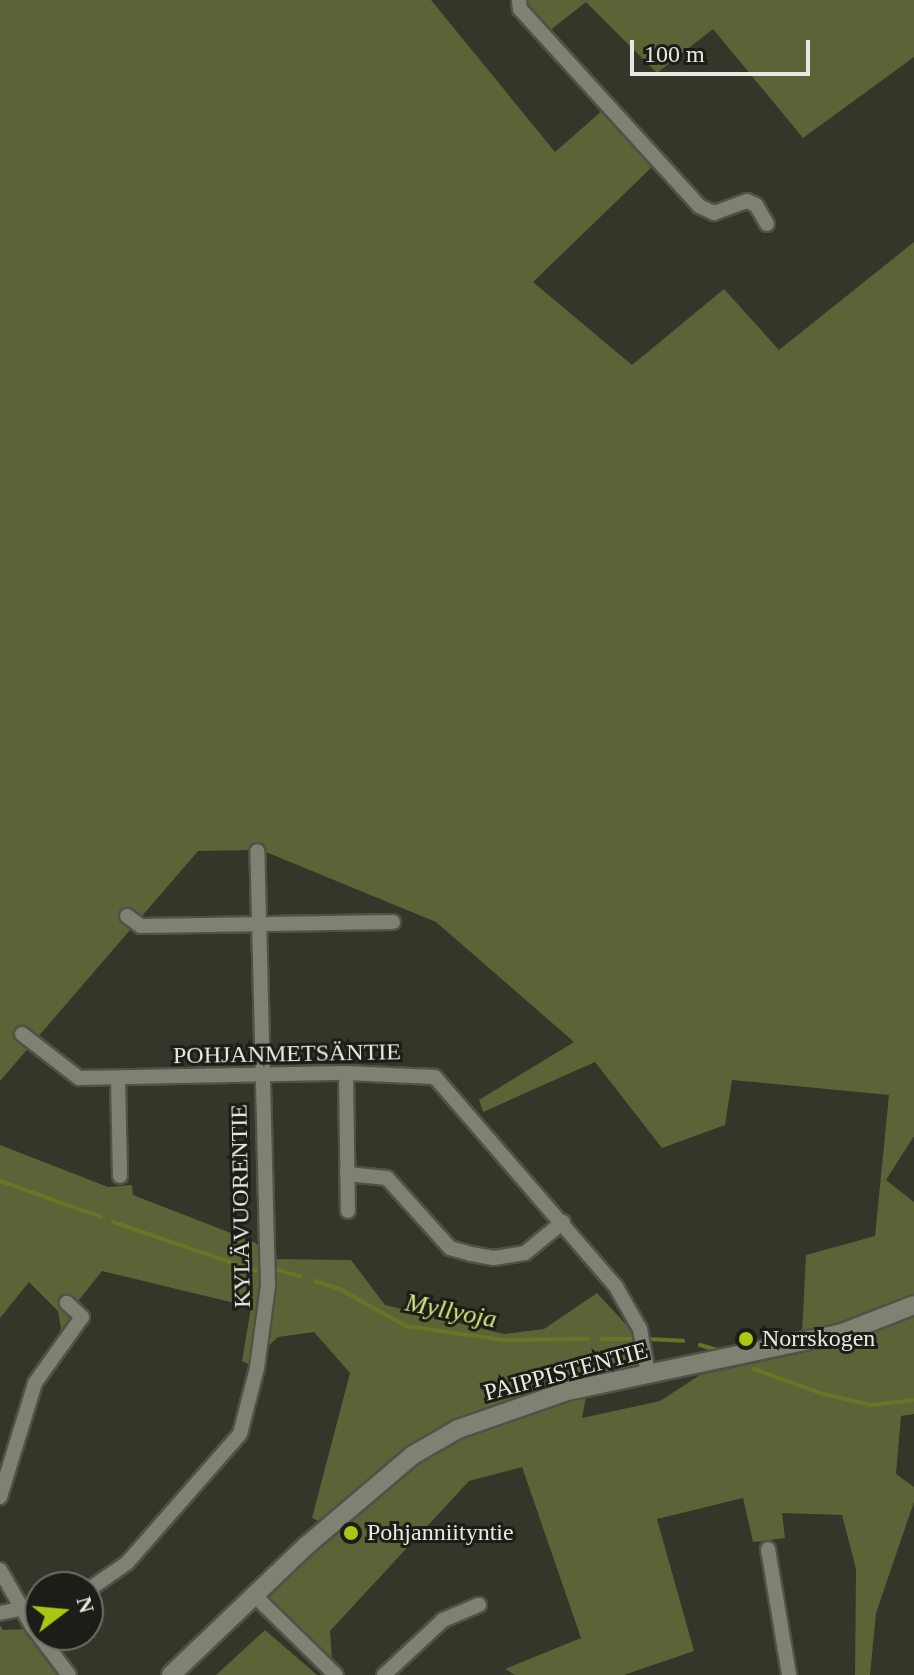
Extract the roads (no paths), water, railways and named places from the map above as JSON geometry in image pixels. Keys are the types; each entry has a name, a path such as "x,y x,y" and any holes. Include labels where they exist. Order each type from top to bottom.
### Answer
{"street":[{"path":"519,0 520,9 699,206 714,213 747,201 756,205 767,224"},
{"name":"KYLÄVUORENTIE","path":"104,1579 127,1563 243,1427 268,1286 257,851"},
{"path":"127,916 141,926 393,922"},
{"name":"POHJANMETSÄNTIE","path":"22,1034 79,1078 261,1077 346,1073 435,1077 563,1222 626,1302 640,1329 648,1374"},
{"path":"346,1073 348,1211"},
{"path":"118,1079 120,1176"},
{"path":"347,1174 387,1178 450,1248 471,1254 494,1258 525,1253 563,1222"},
{"path":"0,1497 35,1383 82,1317 67,1303"},
{"name":"PAIPPISTENTIE","path":"171,1675 413,1455 458,1429 567,1391 842,1333 914,1305"},
{"path":"768,1549 789,1675"},
{"path":"0,1570 69,1675"},
{"path":"255,1596 336,1675"},
{"path":"384,1675 443,1620 479,1605"},
{"path":"0,1613 22,1607"}],"waterway":[{"name":"Myllyoja","path":"0,1181 101,1217"},
{"name":"Myllyoja","path":"113,1222 256,1271"},
{"name":"Myllyoja","path":"277,1270 300,1276"},
{"name":"Myllyoja","path":"315,1281 340,1289 406,1326 503,1340 588,1339"},
{"name":"Myllyoja","path":"602,1339 635,1339"},
{"name":"Myllyoja","path":"648,1339 683,1341"},
{"name":"Myllyoja","path":"700,1345 717,1350"},
{"name":"Myllyoja","path":"754,1369 820,1393 871,1405 914,1400"}],"place":[{"name":"Norrskogen","path":"746,1339"},
{"name":"Pohjanniityntie","path":"351,1533"}]}
